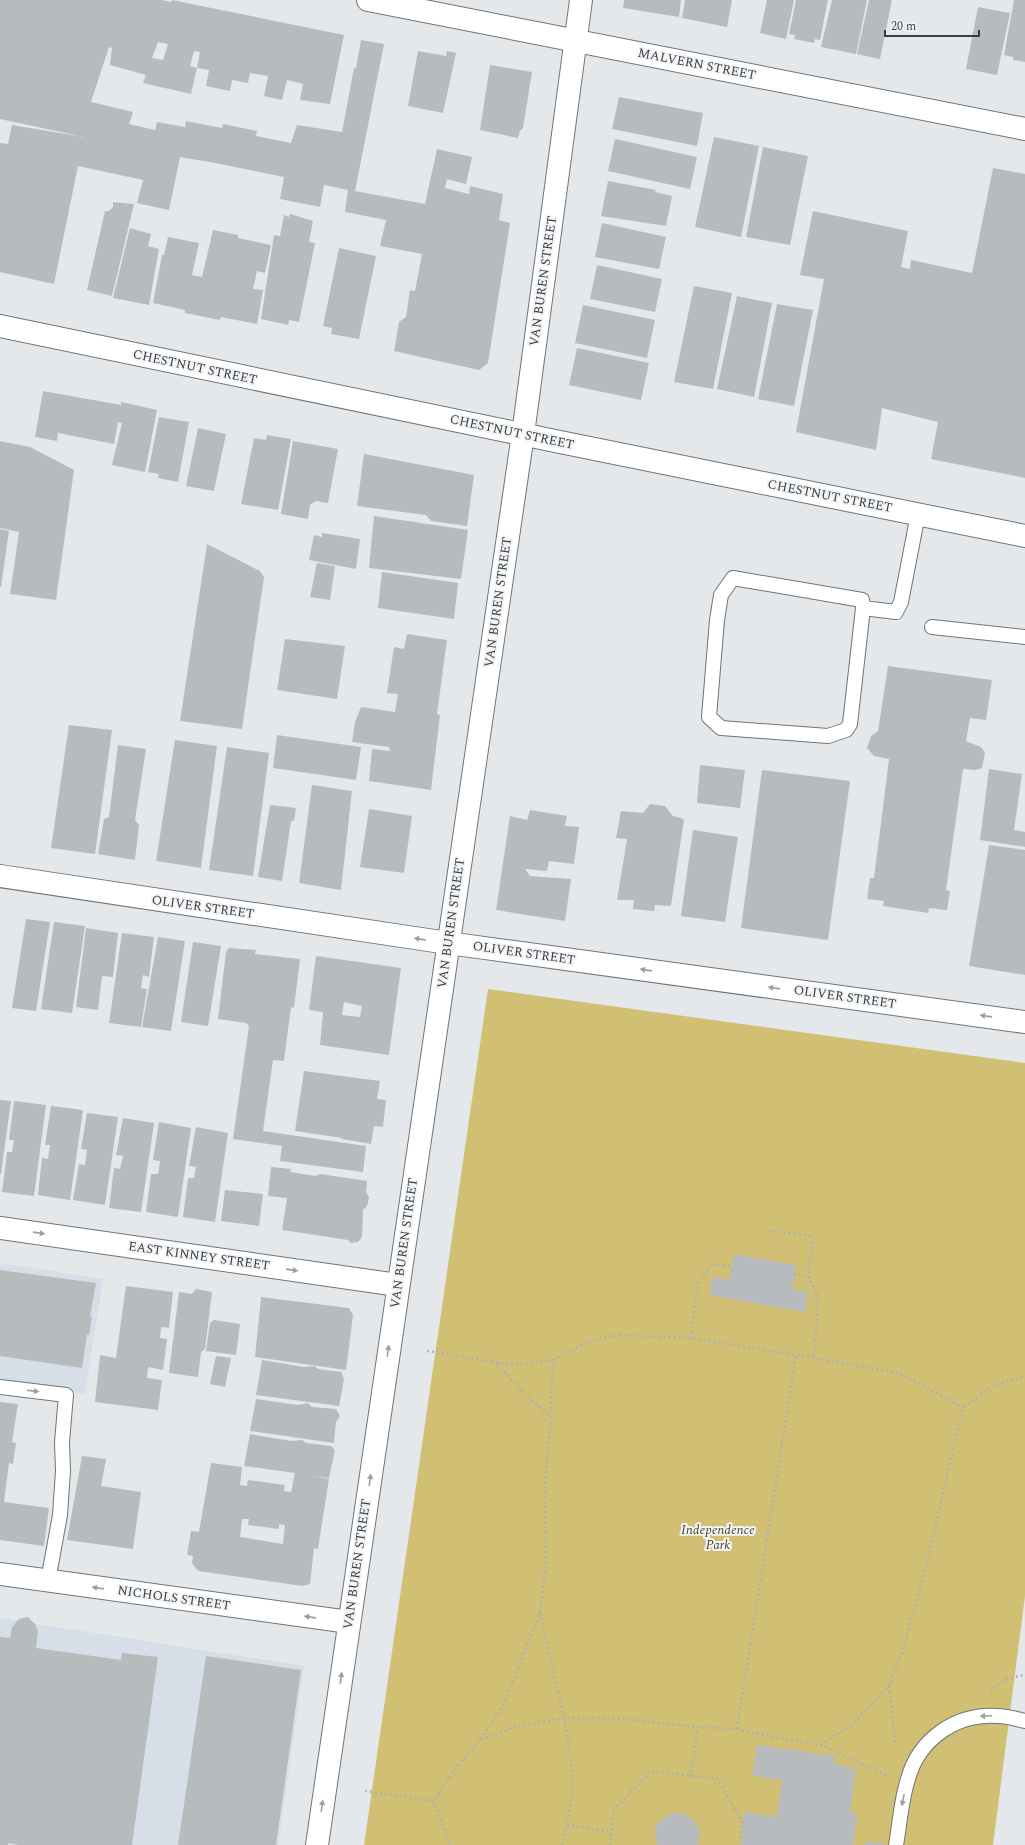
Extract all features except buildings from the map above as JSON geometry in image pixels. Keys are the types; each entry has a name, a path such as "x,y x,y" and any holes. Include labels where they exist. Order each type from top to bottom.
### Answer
{"street":[{"name":"MALVERN STREET","path":"368,0 1025,129"},
{"name":"VAN BUREN STREET","path":"317,1845 523,434 582,0"},
{"name":"CHESTNUT STREET","path":"0,326 1025,536"},
{"name":"OLIVER STREET","path":"0,876 448,943 1025,1022"},
{"name":"EAST KINNEY STREET","path":"0,1228 398,1285"},
{"name":"NICHOLS STREET","path":"0,1574 349,1622"}],"lane":[{"path":"863,608 896,612 902,602 918,514"},
{"path":"733,578 862,600 863,608 850,724 846,730 828,736 721,728 709,717 717,620 721,595 733,578"},
{"path":"932,627 1025,637"},
{"path":"0,1387 66,1395 62,1442 60,1515 48,1581"},
{"path":"896,1845 908,1778 917,1756 931,1739 947,1726 961,1720 981,1716 998,1716 1025,1721"}],"path":[{"path":"769,1232 813,1236 808,1276 818,1298 814,1358"},
{"path":"691,1338 698,1285 712,1264 732,1266"},
{"path":"794,1274 808,1276"},
{"path":"427,1351 496,1364 513,1365 554,1360 580,1346 598,1339 618,1335 691,1338 899,1373 963,1407"},
{"path":"737,1729 796,1355"},
{"path":"434,1801 458,1766 480,1740 503,1706 540,1612 546,1562 545,1484 554,1360"},
{"path":"496,1364 525,1394 551,1417"},
{"path":"821,1745 853,1724 889,1685 903,1650 928,1560 963,1407 993,1386 1025,1376"},
{"path":"540,1612 564,1718 571,1757 572,1791 567,1825 562,1845"},
{"path":"889,1685 896,1749"},
{"path":"480,1740 518,1726 564,1718 613,1718 698,1727 737,1729 782,1739 821,1745 887,1776"},
{"path":"690,1777 698,1727"},
{"path":"610,1845 614,1809 651,1771 690,1777 718,1779 742,1822 739,1845"},
{"path":"365,1791 434,1801"},
{"path":"434,1801 450,1845"},
{"path":"567,1825 612,1832"}],"shaded area":[{"path":"0,1263 103,1279 85,1394 0,1382"},
{"path":"0,1618 304,1666 278,1845 0,1845"}],"green space":[{"name":"Independence Park","path":"488,989 1025,1063 1025,1596 993,1845 364,1845"}]}
